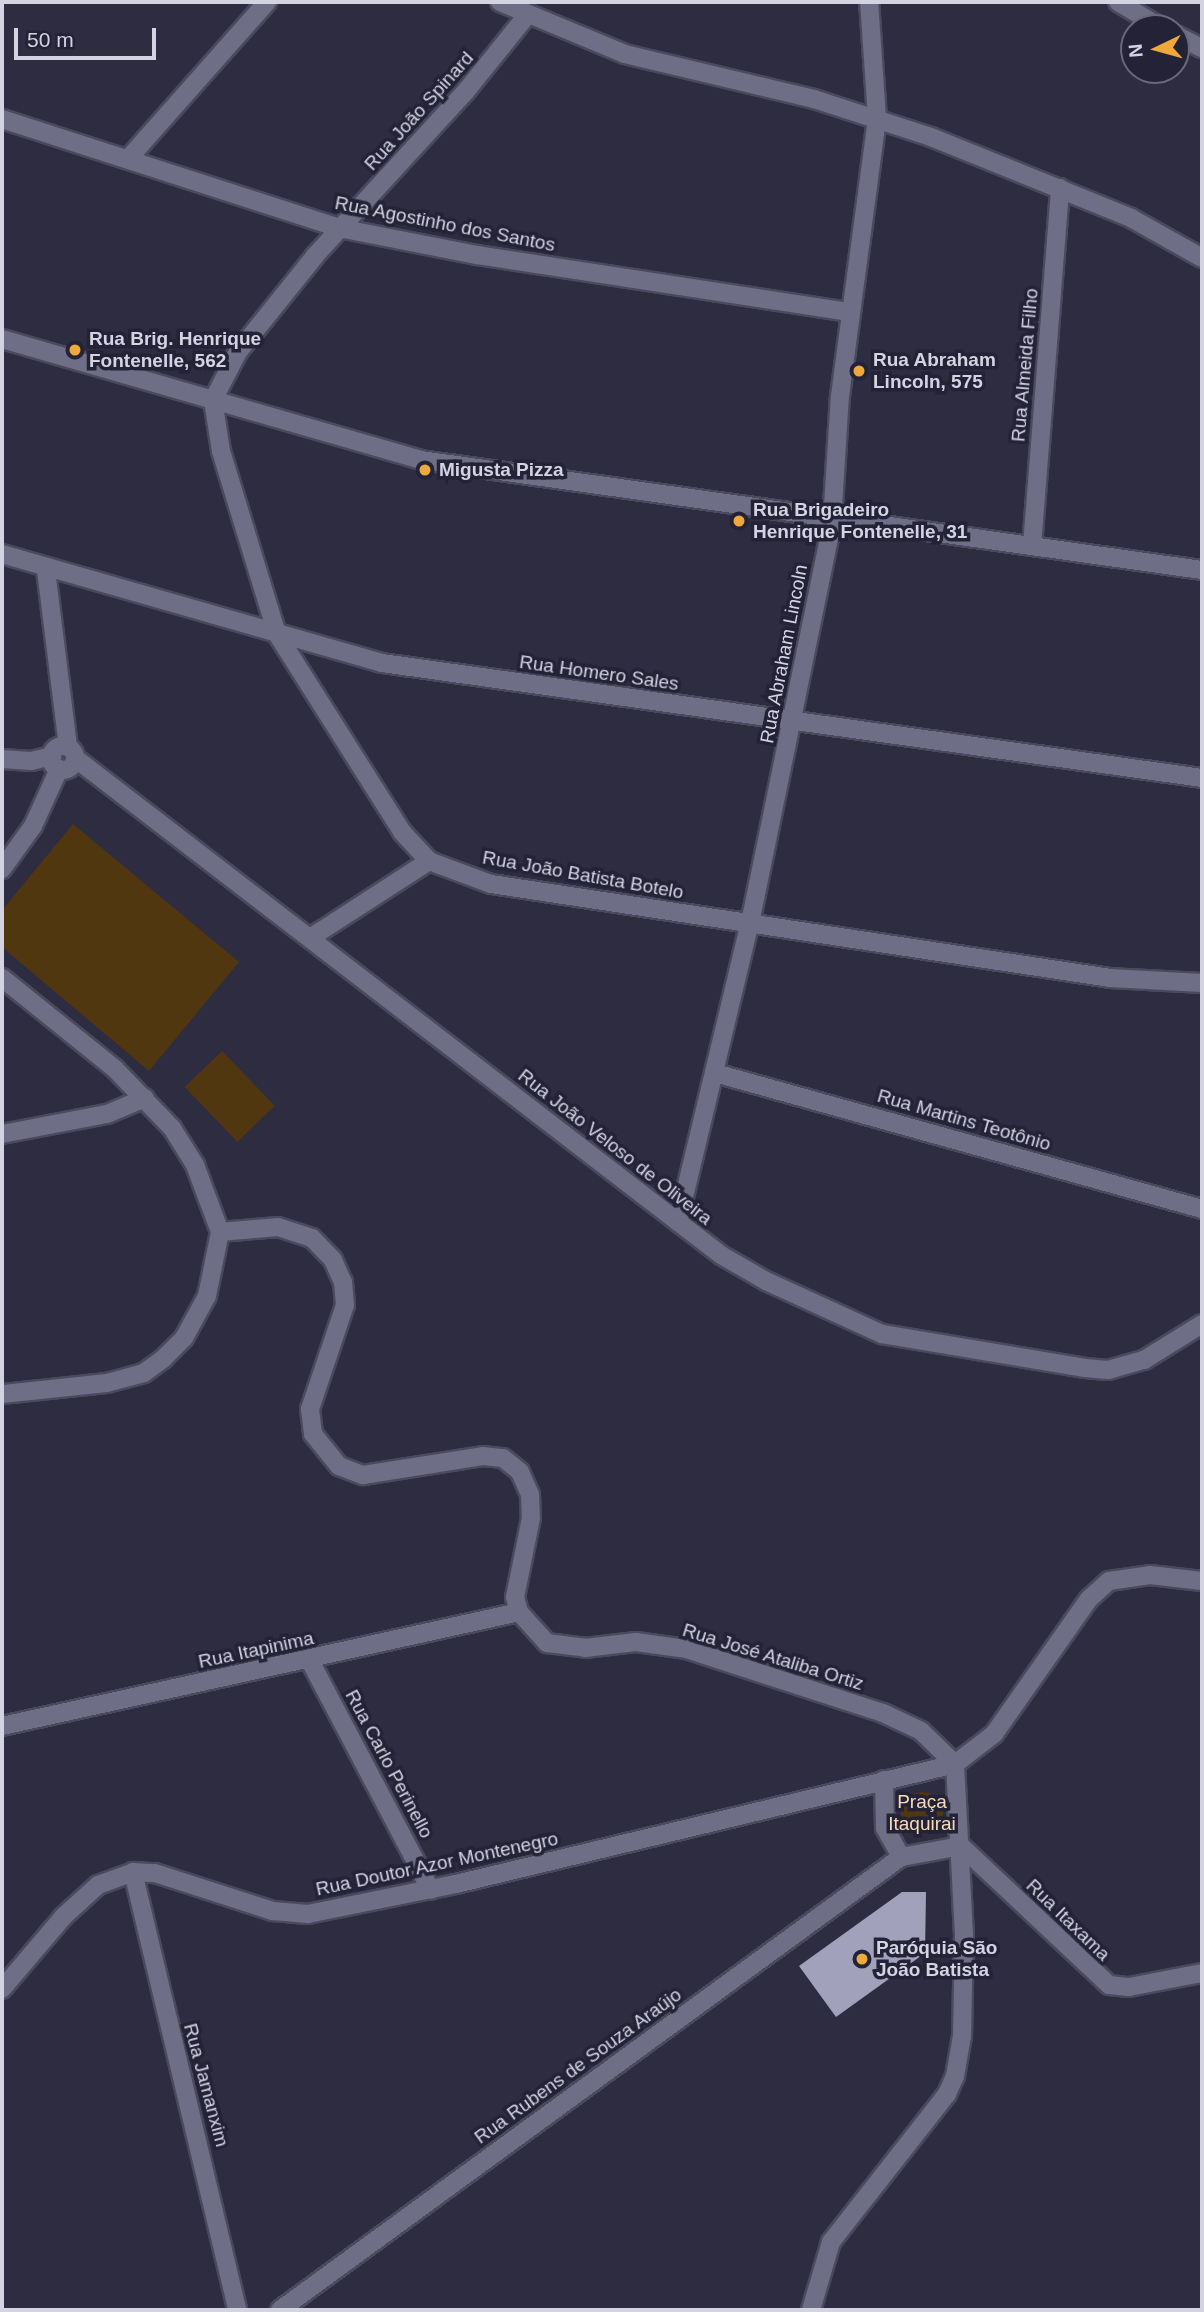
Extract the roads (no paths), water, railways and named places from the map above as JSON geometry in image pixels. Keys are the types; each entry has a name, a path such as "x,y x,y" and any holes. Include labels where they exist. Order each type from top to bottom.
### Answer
{"street":[{"path":"128,159 267,2"},
{"path":"500,2 625,54 877,118 1131,218 1202,258"},
{"name":"Rua Abraham Lincoln","path":"678,1222 750,923 793,722 809,622 832,522 851,312 877,118 869,2"},
{"path":"1118,2 1138,14"},
{"name":"Rua João Spinard","path":"213,400 238,352 340,228 466,91 528,14"},
{"name":"Rua Agostinho dos Santos","path":"2,119 340,228 477,256 851,312"},
{"name":"Rua Almeida Filho","path":"1032,546 1060,188"},
{"path":"2,339 421,460 832,522 1202,570"},
{"name":"Rua João Batista Botelo","path":"213,400 221,451 277,634 402,832 429,861 491,884 1111,978 1202,983"},
{"name":"Rua Homero Sales","path":"2,554 46,570 382,663 1202,778"},
{"path":"2,759 56,763 69,768 71,753 46,570"},
{"name":"Rua João Veloso de Oliveira","path":"71,753 720,1255 820,1307 882,1334 943,1347 1108,1370 1144,1360 1202,1324"},
{"path":"2,869 33,826 56,763"},
{"path":"310,938 429,861"},
{"path":"2,978 145,1097 172,1128 195,1166 220,1232 207,1296 184,1338 154,1366 107,1383 2,1394"},
{"name":"Rua Martins Teotônio","path":"715,1073 1202,1209"},
{"path":"2,1134 107,1114 145,1097"},
{"path":"220,1232 278,1227 312,1238 333,1260 343,1282 345,1305 310,1409 313,1434 339,1466 363,1475 482,1456 503,1458 520,1472 530,1494 531,1518 518,1567 519,1612"},
{"path":"961,1846 901,1857 885,1828 884,1780 955,1764 994,1734 1089,1599 1109,1581 1150,1575 1202,1581"},
{"name":"Rua Itapinima","path":"2,1726 519,1612"},
{"name":"Rua José Ataliba Ortiz","path":"519,1612 547,1643 585,1648 636,1642 686,1649 883,1713 922,1731 955,1764"},
{"name":"Rua Carlo Perinello","path":"309,1659 431,1890"},
{"path":"811,2310 831,2242 947,2094 955,2076 963,1995 961,1846 955,1764"},
{"name":"Rua Doutor Azor Montenegro","path":"2,1989 63,1917 98,1885 133,1872 155,1873 273,1911 308,1914 431,1890 884,1780"},
{"name":"Rua Itaxama","path":"961,1846 1109,1985 1129,1987 1202,1973"},
{"name":"Rua Rubens de Souza Araújo","path":"279,2310 901,1857"},
{"name":"Rua Jamanxim","path":"133,1872 237,2310"}],"place":[{"name":"Rua Brig. Henrique Fontenelle, 562","path":"75,350"},
{"name":"Rua Abraham Lincoln, 575","path":"859,371"},
{"name":"Migusta Pizza","path":"425,470"},
{"name":"Rua Brigadeiro Henrique Fontenelle, 31","path":"739,521"},
{"name":"Paróquia São João Batista","path":"862,1959"}],"park label":[{"name":"Praça Itaquirai","path":"922,1813"}]}
